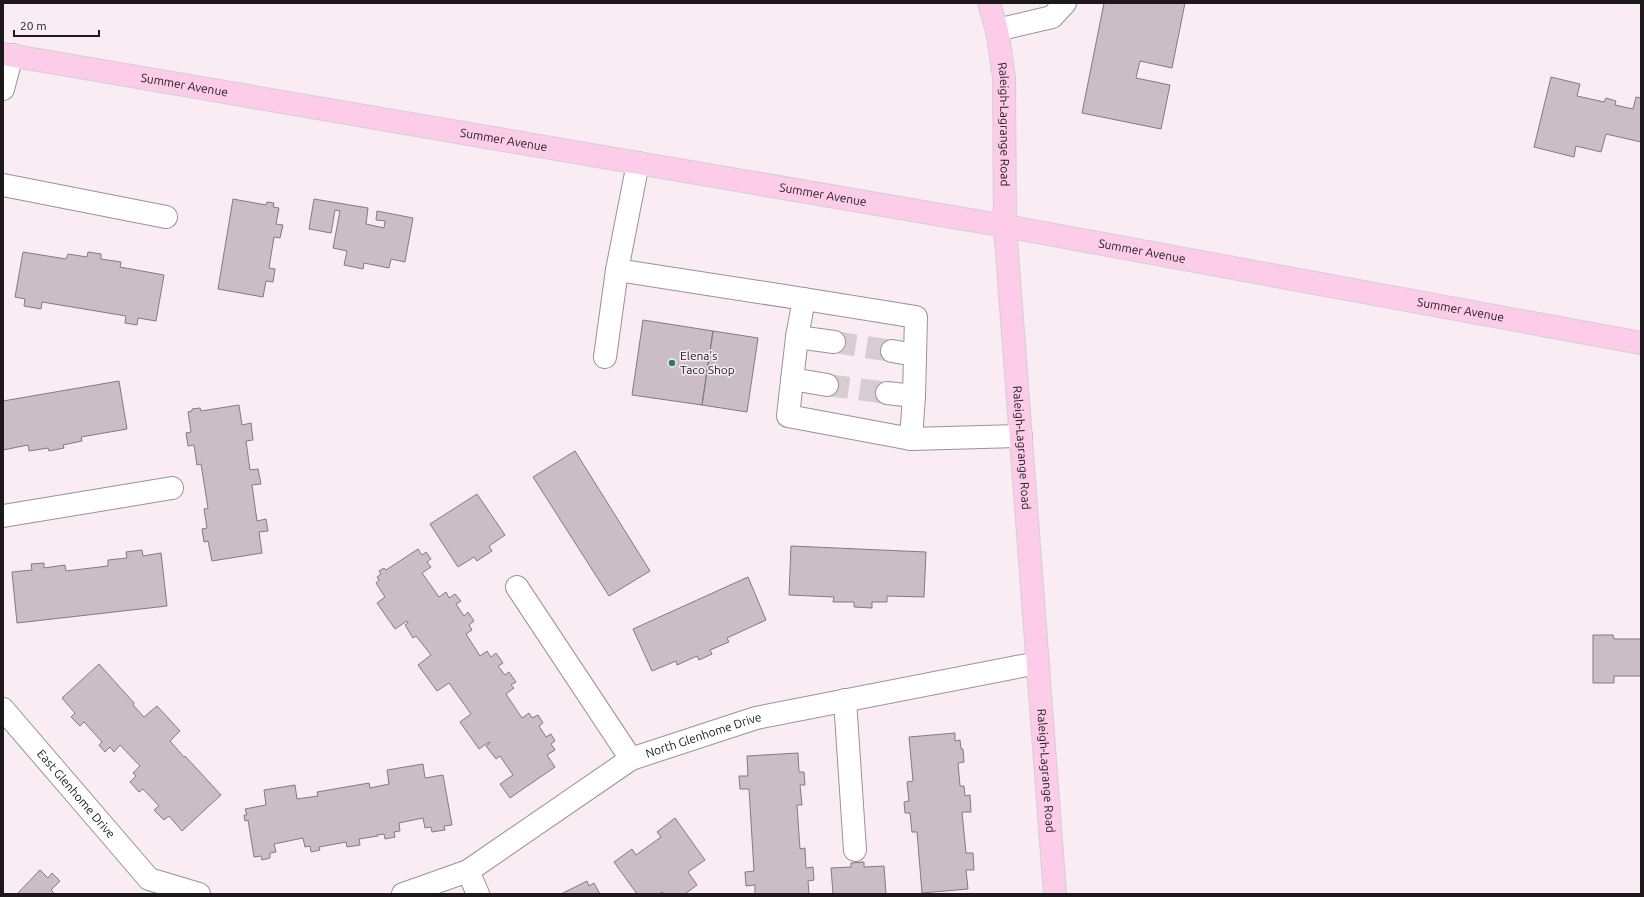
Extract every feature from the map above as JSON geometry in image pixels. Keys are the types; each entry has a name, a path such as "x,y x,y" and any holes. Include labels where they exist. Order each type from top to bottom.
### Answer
{"main road":[{"name":"Raleigh-Lagrange Road","path":"989,3 997,30 1004,77 1005,226 1055,894"},
{"name":"Summer Avenue","path":"7,54 1005,226 1641,343"}],"street":[{"path":"997,30 1052,17 1065,3"},
{"path":"3,89 7,54"},
{"path":"605,357 617,270 638,163"},
{"path":"3,185 166,217"},
{"path":"617,270 916,317 914,396 911,439"},
{"path":"804,299 797,337 788,416 911,439 1021,436"},
{"path":"797,337 834,342"},
{"path":"892,351 915,355"},
{"path":"792,379 827,385"},
{"path":"887,393 914,396"},
{"path":"3,516 172,488"},
{"path":"517,587 631,759"},
{"name":"North Glenhome Drive","path":"403,894 468,871 631,759 756,718 1037,663"},
{"path":"845,700 855,850"},
{"name":"East Glenhome Drive","path":"3,709 149,879 199,894"},
{"path":"468,871 478,894"}],"building":[{"path":"1104,3 1185,3 1172,68 1140,61 1136,78 1170,85 1161,129 1082,113"},
{"path":"1551,77 1580,84 1577,96 1604,102 1606,98 1616,101 1615,105 1633,109 1636,97 1641,98 1641,142 1606,134 1601,152 1576,146 1574,157 1534,147"},
{"path":"233,199 266,205 267,202 274,203 273,207 279,208 276,224 283,225 280,238 274,237 269,268 275,269 273,282 266,281 263,297 218,289"},
{"path":"314,199 368,208 366,224 384,228 385,221 376,220 377,211 413,218 405,262 391,259 389,268 364,263 363,269 344,265 347,251 333,248 340,211 335,210 331,233 309,229"},
{"path":"23,252 66,259 68,254 87,257 88,252 101,254 101,259 121,262 120,267 164,275 156,321 138,318 137,325 125,323 126,316 42,302 41,309 24,306 25,299 15,297"},
{"name":"Elena's Taco Shop","path":"643,320 713,331 702,405 632,395"},
{"path":"713,331 758,338 747,412 702,405"},
{"path":"119,381 127,429 81,437 82,441 63,445 64,448 49,451 48,448 29,451 28,445 3,450 3,401"},
{"path":"239,405 242,425 251,423 253,440 246,441 250,470 258,469 261,484 252,485 257,521 266,519 268,531 259,532 262,553 212,561 208,541 204,542 202,529 207,528 204,509 208,508 201,464 197,465 194,445 188,446 186,433 191,432 188,412 192,411 192,409 200,408 201,411"},
{"path":"575,451 650,571 609,596 533,477"},
{"path":"477,494 505,535 489,546 492,551 477,561 474,557 458,567 430,524"},
{"path":"791,546 926,552 924,597 887,596 887,602 872,602 872,608 854,607 854,602 833,602 834,597 789,595"},
{"path":"418,549 422,555 426,552 431,559 427,562 431,567 422,573 439,597 446,592 449,598 455,594 461,601 456,604 464,616 468,612 474,621 469,625 472,630 466,634 480,656 487,651 491,657 496,653 503,663 498,666 505,675 509,672 516,682 511,685 514,688 506,694 522,718 529,713 532,718 538,715 543,723 539,726 546,737 551,734 555,741 551,744 555,750 547,755 555,767 510,798 500,784 513,775 500,756 496,759 486,746 490,743 489,742 479,749 460,722 471,714 449,683 437,691 418,665 431,655 416,636 413,638 405,625 408,623 407,621 395,629 377,603 385,597 376,583 379,580 377,577 381,574 379,571 384,568 386,570"},
{"path":"142,550 143,556 161,553 167,606 17,623 12,572 32,570 31,564 44,563 44,568 65,565 66,571 108,566 108,560 127,558 126,552"},
{"path":"748,577 766,620 727,638 729,642 710,650 712,654 699,660 697,656 677,665 676,661 652,671 633,629"},
{"path":"1593,635 1613,635 1614,639 1641,639 1641,676 1614,676 1614,683 1593,683"},
{"path":"99,664 134,703 133,705 144,717 157,706 180,731 170,741 221,795 182,831 169,816 164,820 154,810 159,806 143,789 139,792 130,782 136,776 133,773 140,766 120,745 114,752 110,747 105,752 99,745 102,742 84,722 80,726 71,717 75,713 62,698"},
{"path":"955,733 955,741 960,740 961,749 963,749 964,762 958,763 960,786 964,786 965,796 970,795 971,812 962,812 966,853 973,853 974,870 966,870 968,889 922,893 917,832 912,832 910,813 905,813 904,802 909,801 907,782 913,781 909,737"},
{"path":"798,753 799,772 804,772 805,785 800,785 802,805 797,805 800,849 805,848 806,868 813,867 814,880 808,881 809,894 755,894 755,885 746,886 745,872 754,871 749,789 740,789 739,776 748,776 747,756"},
{"path":"423,764 425,778 443,775 452,825 444,826 445,830 432,832 431,827 425,828 423,818 399,823 400,831 394,832 395,837 385,839 384,834 377,835 378,836 359,839 360,845 347,847 346,842 319,847 320,850 311,852 310,846 305,847 303,838 274,844 276,852 270,853 270,858 262,860 261,856 254,857 248,820 245,821 244,815 247,815 245,809 266,805 264,790 295,785 297,799 318,796 317,792 369,783 370,788 389,784 387,770"},
{"path":"675,818 705,860 688,872 697,885 685,894 664,894 662,892 659,894 637,894 614,862 632,849 636,855 661,837 657,832"},
{"path":"864,862 864,867 884,866 886,894 833,894 831,868 851,867 851,863"},
{"path":"40,870 48,878 52,873 60,881 51,890 55,894 17,894"},
{"path":"587,881 589,886 594,883 600,894 561,894"}],"tunnel":[{"path":"834,342 892,351"},
{"path":"827,385 887,393"}],"place":[{"name":"Elena's Taco Shop","path":"672,363"}]}
